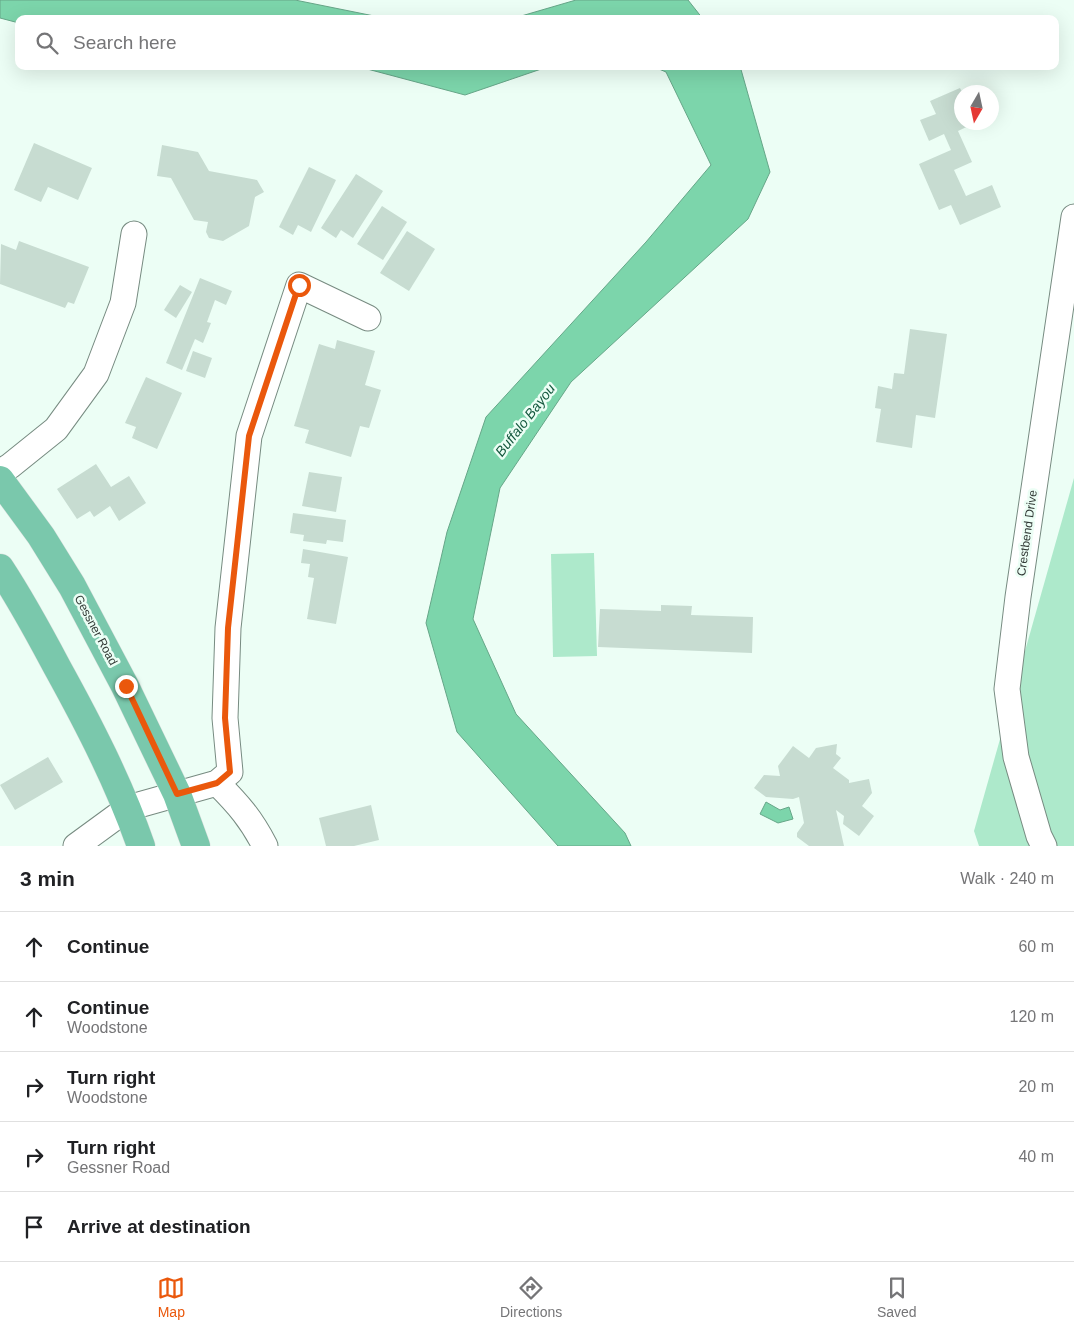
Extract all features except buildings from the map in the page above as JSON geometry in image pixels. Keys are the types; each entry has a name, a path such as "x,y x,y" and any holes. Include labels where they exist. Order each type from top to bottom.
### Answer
{"main road":[{"name":"Gessner Road","path":"0,480 41,536 72,586 126,686 177,794 196,846"},
{"path":"0,568 18,595 89,725 128,808 141,846"}],"street":[{"name":"Crestbend Drive","path":"1044,846 1039,836 1016,757 1007,689 1018,598 1074,217"},
{"path":"0,472 56,429 96,374 123,303 134,234"},
{"path":"76,846 128,808 217,783 230,772 225,718 228,628 249,436 299,285 368,318"},
{"path":"217,783 242,808 265,846"}],"shaded area":[{"path":"1074,478 1074,846 979,846 974,831"},
{"path":"594,553 597,656 553,657 551,554"}],"water":[{"path":"0,0 295,0 369,15 15,15 15,22 0,18"},
{"path":"576,0 688,0 700,15 525,15"},
{"path":"371,70 538,70 465,95"},
{"name":"Buffalo Bayou","path":"661,70 741,70 770,172 748,219 571,382 500,488 473,619 516,714 625,833 631,846 558,846 457,732 426,623 447,532 486,417 646,242 711,165 666,72"},
{"path":"766,802 780,810 789,807 793,819 778,823 760,814"}],"route":[{"path":"126,686 177,794 217,783 230,772 225,718 228,628 249,436 299,285"}]}
